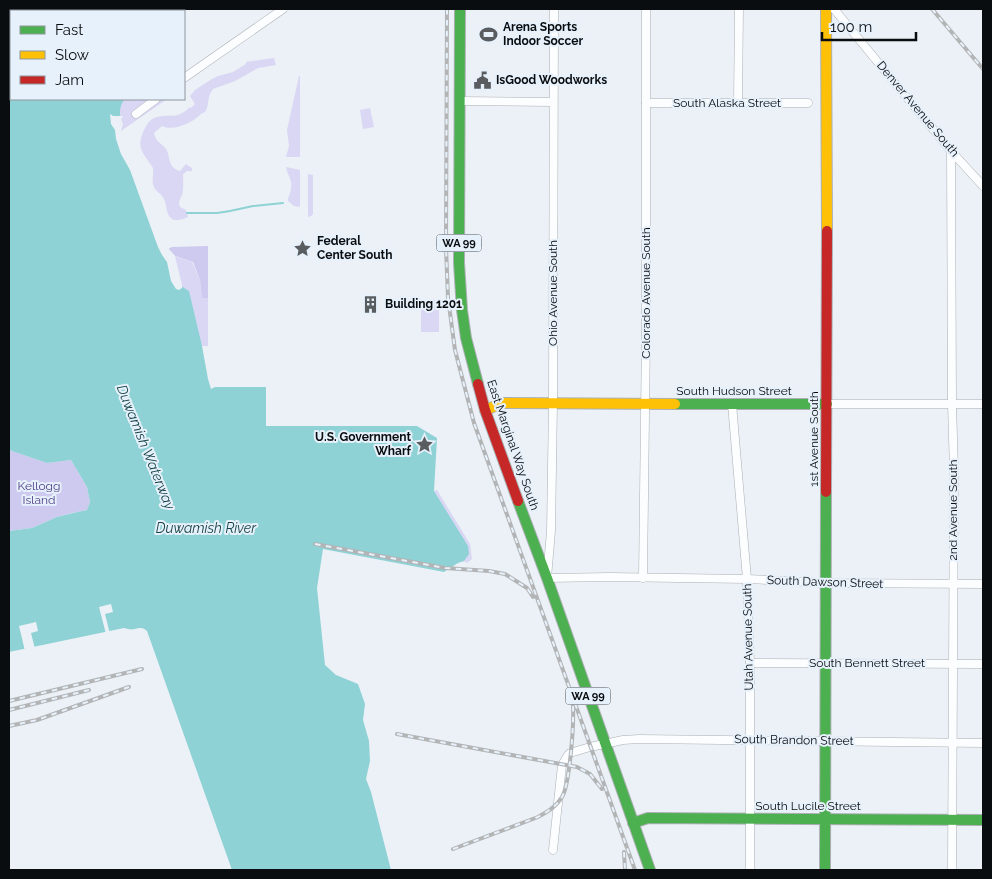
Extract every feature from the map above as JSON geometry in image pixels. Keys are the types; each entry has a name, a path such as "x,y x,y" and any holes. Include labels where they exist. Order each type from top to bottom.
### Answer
{"main road":[{"name":"East Marginal Way South","path":"460,9 460,286 466,338 485,410 547,578 650,870"},
{"name":"1st Avenue South","path":"825,870 826,9"},
{"name":"South Hudson Street","path":"485,410 503,403 827,404"},
{"name":"South Lucile Street","path":"633,823 648,818 983,820"}],"street":[{"path":"185,77 283,9"},
{"name":"Ohio Avenue South","path":"547,578 551,531 553,403 554,9"},
{"name":"Colorado Avenue South","path":"643,578 646,9"},
{"path":"738,9 738,103"},
{"name":"Denver Avenue South","path":"834,9 951,151 983,186"},
{"path":"136,114 155,100"},
{"path":"459,101 553,102"},
{"name":"South Alaska Street","path":"646,104 808,103"},
{"name":"2nd Avenue South","path":"951,151 954,471 952,870"},
{"name":"Utah Avenue South","path":"732,404 747,579 750,663 750,870"},
{"name":"South Hudson Street","path":"827,404 983,404"},
{"name":"South Dawson Street","path":"547,578 747,579 826,583 983,584"},
{"name":"South Bennett Street","path":"750,663 983,664"},
{"name":"South Brandon Street","path":"605,743 623,740 983,743"},
{"path":"553,850 559,786 564,761 570,753 605,743"}],"shaded area":[{"path":"274,58 276,65 258,68 235,81 213,89 205,112 195,119 174,128 162,126 154,133 157,141 168,152 173,167 180,171 186,164 192,168 192,171 187,171 183,174 183,190 179,202 180,207 186,210 188,217 178,220 170,218 163,197 154,187 153,168 143,154 140,145 147,124 155,118 181,114 191,108 195,104 190,96 195,90 212,79 233,72 246,64 246,62"},
{"path":"299,76 300,157 286,157 289,146 287,130"},
{"path":"92,100 166,100 121,131 141,177"},
{"path":"370,108 374,127 363,129 360,110"},
{"path":"286,167 300,170 300,207 294,206 288,201 291,191 291,180"},
{"path":"308,174 313,175 313,214 308,217"},
{"path":"174,256 192,262 200,280 202,298 208,298 208,346 202,346 202,353 171,281"},
{"path":"421,300 439,300 439,332 421,332"},
{"path":"437,490 470,544 472,559 467,563 462,562 427,493"}],"green space":[{"path":"208,246 208,298 202,298 200,280 193,262 175,256 168,249 172,247"},
{"name":"Kellogg Island","path":"9,450 47,463 71,460 87,487 90,502 87,510 57,517 32,528 9,531"}],"water":[{"name":"Duwamish River","path":"9,9 94,9 10,10 10,100 124,100 120,110 121,131 181,286 189,291 211,389 215,387 266,387 266,426 417,426 437,438 434,491 468,546 469,554 464,561 444,572 323,549 317,588 325,665 336,675 358,684 365,704 363,720 369,741 370,761 366,779 391,870 232,870 147,631 141,628 124,628 9,652 9,531 32,528 57,517 87,510 90,502 87,487 71,460 47,463 9,450"}],"pier":[{"path":"110,114 113,116 123,116 121,119 123,124 121,131 142,177 169,249 175,256 182,284 182,288 179,290 176,289 171,281 167,262 158,247 130,170 121,154 115,130 111,124"},
{"path":"111,604 113,612 105,614 110,634 106,634 99,607"},
{"path":"36,622 38,631 31,633 35,649 25,651 19,626"}],"waterway":[{"path":"187,213 217,213 253,206 283,203"}],"railway":[{"path":"447,9 446,247 448,298 455,350 474,423 635,870"},
{"path":"932,9 983,69"},
{"path":"315,544 445,568 505,574 527,588 533,597"},
{"path":"9,701 142,669"},
{"path":"9,726 37,720 129,687"},
{"path":"9,710 89,690"},
{"path":"453,849 538,817 560,801 565,790 569,767 573,706"},
{"path":"397,734 577,767 590,774 602,789"},
{"path":"624,852 625,870"}],"traffic: fast":[{"path":"460,9 459,263 466,338 478,384"},
{"path":"675,404 827,404"},
{"path":"825,870 826,492"},
{"path":"518,501 650,870"},
{"path":"633,823 648,818 983,820"}],"traffic: slow":[{"path":"826,9 827,231"},
{"path":"485,410 503,403 675,404"}],"traffic: jam":[{"path":"826,492 827,231"},
{"path":"478,384 485,410 518,501"}],"place":[{"name":"Arena Sports Indoor Soccer","path":"489,34"},
{"name":"IsGood Woodworks","path":"482,80"},
{"name":"Federal Center South","path":"303,248"},
{"name":"Building 1201","path":"371,304"},
{"name":"U.S. Government Wharf","path":"425,444"}],"water label":[{"name":"Duwamish Waterway","path":"146,447"}]}
